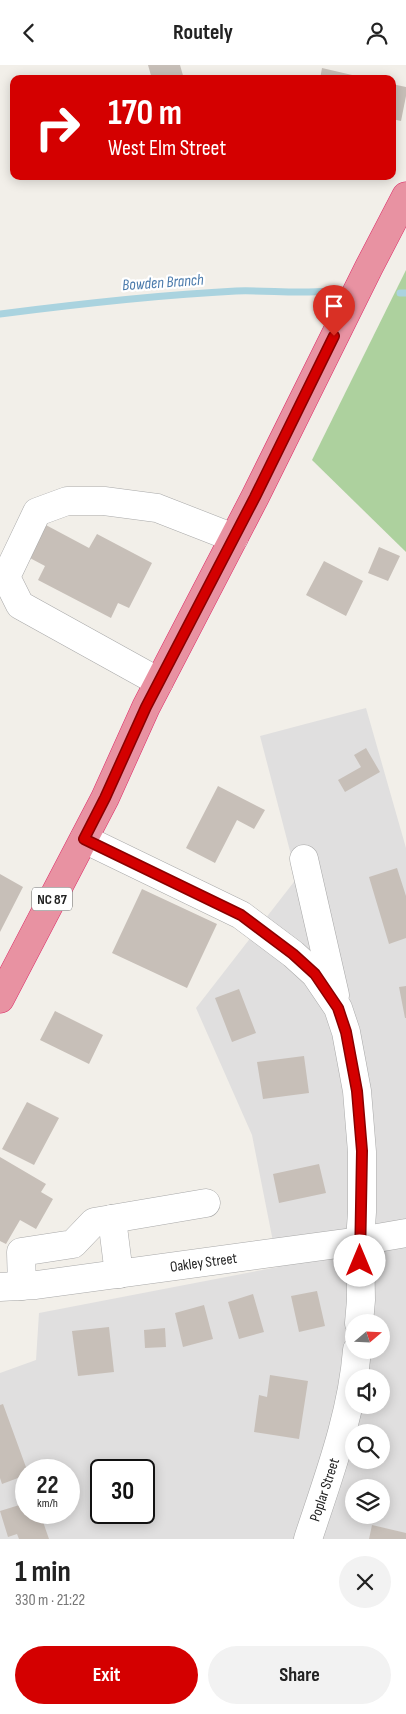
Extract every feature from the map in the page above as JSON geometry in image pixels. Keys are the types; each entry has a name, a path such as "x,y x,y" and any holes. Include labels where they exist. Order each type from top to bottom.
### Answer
{"highway":[{"name":"NC 87","path":"0,999 105,798 159,682 234,538 368,267 406,196"}],"street":[{"path":"159,682 20,605 6,577 37,512 67,501 113,502 157,508 234,538"},
{"path":"84,839 241,915 293,954 315,974 338,1008"},
{"path":"304,859 338,1008 346,1032 357,1091 362,1151 360,1314"},
{"path":"11,1287 21,1251 73,1244 94,1222 206,1203"},
{"path":"112,1219 119,1274"},
{"name":"Oakley Street","path":"11,1287 119,1274 406,1233"},
{"path":"73,1244 78,1279"},
{"name":"Poplar Street","path":"308,1539 343,1428 356,1359"}],"shaded area":[{"path":"366,708 406,848 406,1539 0,1539 0,1373 36,1360 39,1313 278,1267 252,1135 196,1008 297,878 260,736"}],"green space":[{"path":"406,270 406,552 312,460"}],"building":[{"path":"148,65 180,65 183,75 151,75"},
{"path":"322,68 352,75 321,75"},
{"path":"396,85 406,87 401,121 396,120"},
{"path":"44,524 89,548 97,534 152,563 129,608 118,603 111,618 38,580 45,566 28,557"},
{"path":"379,547 400,556 388,581 368,573"},
{"path":"324,561 363,581 346,616 306,595"},
{"path":"366,748 380,772 345,792 338,780 361,767 354,755"},
{"path":"218,786 265,810 254,829 237,820 215,863 186,848"},
{"path":"397,868 406,896 406,938 389,944 369,877"},
{"path":"0,874 23,887 0,932"},
{"path":"142,889 217,924 187,988 112,953"},
{"path":"406,986 406,1018 405,1018 399,987"},
{"path":"239,989 256,1033 232,1042 215,998"},
{"path":"55,1011 103,1035 89,1064 40,1040"},
{"path":"304,1056 309,1093 263,1099 257,1062"},
{"path":"27,1102 59,1118 34,1165 2,1149"},
{"path":"0,1157 46,1184 41,1192 53,1199 36,1229 20,1220 6,1244 0,1241"},
{"path":"319,1164 326,1193 279,1203 273,1174"},
{"path":"317,1291 325,1326 299,1332 291,1296"},
{"path":"253,1294 264,1332 239,1339 228,1302"},
{"path":"204,1305 213,1339 183,1347 175,1313"},
{"path":"109,1327 114,1372 78,1376 72,1331"},
{"path":"165,1328 166,1347 145,1348 144,1330"},
{"path":"270,1375 308,1381 299,1439 254,1432 259,1395 267,1397"},
{"path":"3,1404 23,1459 15,1459 15,1479 2,1484 0,1478 0,1405"},
{"path":"15,1506 15,1524 44,1524 49,1539 19,1539 17,1534 8,1537 0,1511"},
{"path":"372,1525 406,1533 406,1539 369,1539"}],"waterway":[{"name":"Bowden Branch","path":"0,314 118,300 206,293 236,291 328,291"},
{"name":"Bowden Branch","path":"400,293 406,293"}],"route":[{"path":"334,336 255,497 146,707 105,798 84,839 241,915 293,954 315,974 338,1008 346,1032 357,1091 362,1151 360,1261"}]}
